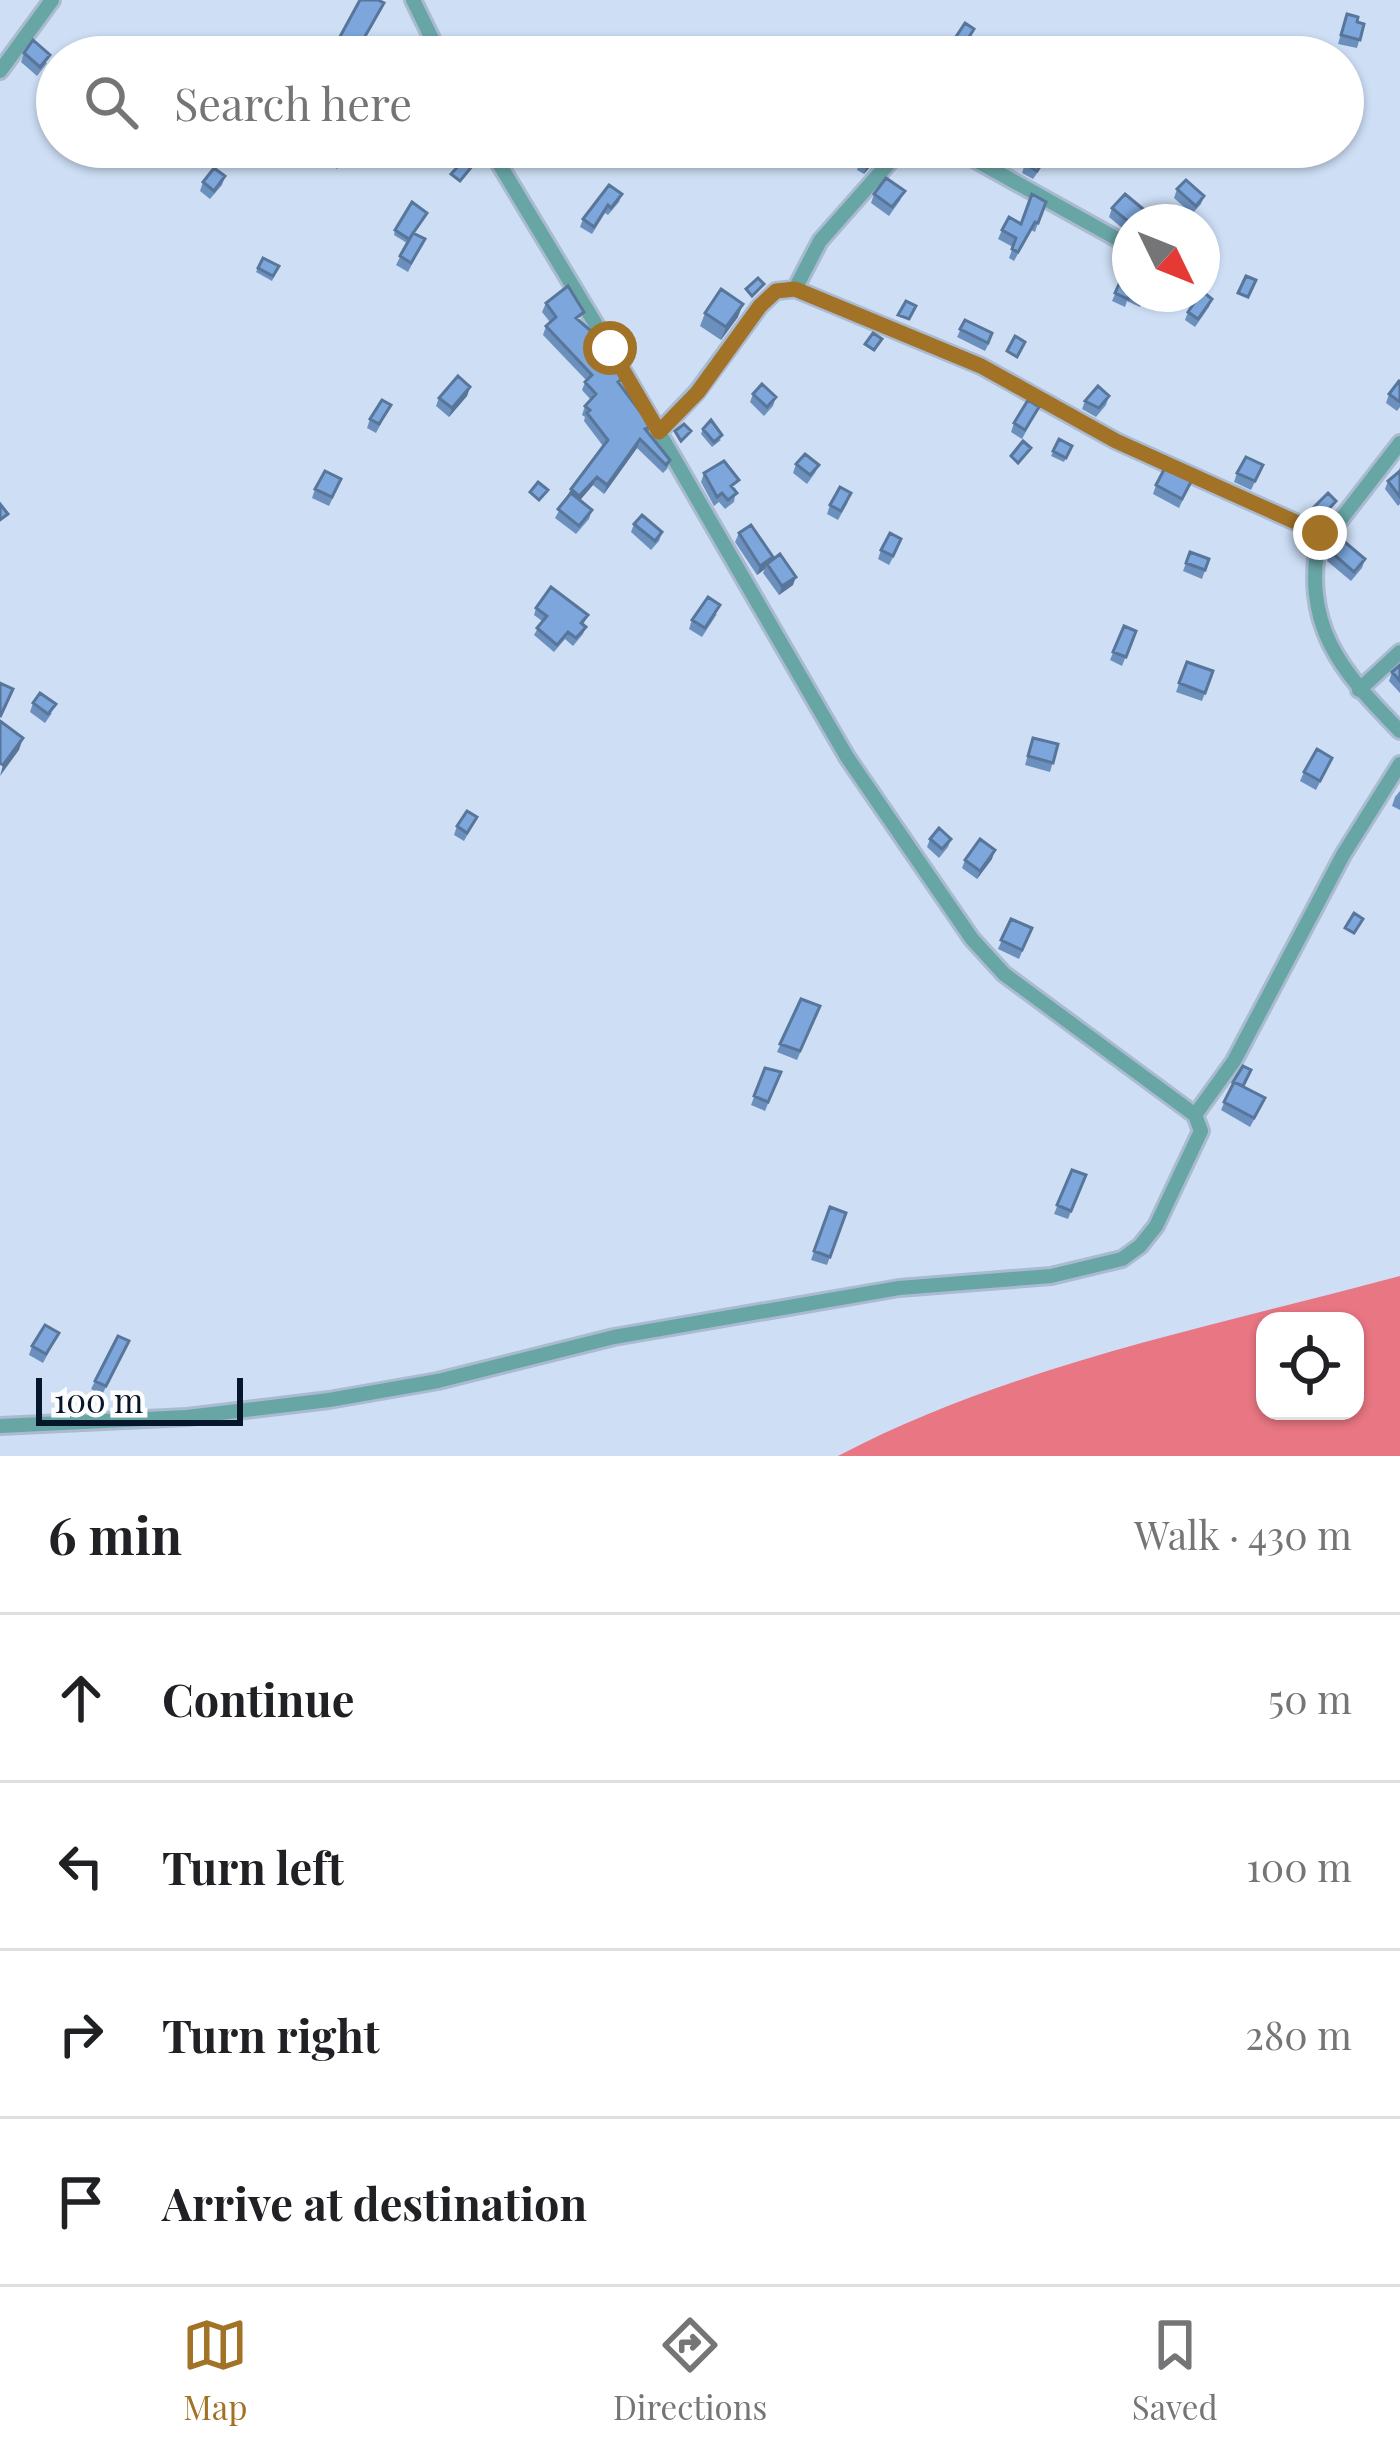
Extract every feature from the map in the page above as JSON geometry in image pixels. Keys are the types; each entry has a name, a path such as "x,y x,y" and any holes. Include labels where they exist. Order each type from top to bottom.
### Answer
{"street":[{"path":"0,71 52,0"},
{"path":"413,0 431,36"},
{"path":"0,1426 187,1417 329,1400 438,1381 614,1337 899,1288 1051,1276 1122,1259 1156,1226 1201,1130 1195,1115 1004,974 971,939 847,757 502,168"},
{"path":"795,289 820,241 884,168"},
{"path":"990,168 1112,236"},
{"path":"659,432 698,392 760,306 776,291 795,289 981,366 1116,441 1320,533 1335,527 1400,443"},
{"path":"1320,533 1315,560 1317,614 1332,649 1359,690 1400,731"},
{"path":"1359,690 1400,652"},
{"path":"1195,1115 1234,1061 1343,855 1400,764"}],"shaded area":[{"path":"1400,1276 1400,1456 838,1456 904,1424 1042,1373 1256,1313 1256,1420 1364,1420 1364,1312 1259,1312"}],"building":[{"path":"360,0 384,3 365,36 340,36"},
{"path":"1347,14 1364,24 1361,36 1341,35"},
{"path":"965,23 974,29 970,36 957,36"},
{"path":"33,40 36,64 24,53"},
{"path":"214,168 225,176 214,191 203,182"},
{"path":"457,168 471,168 460,181 451,174"},
{"path":"886,178 905,191 892,207 874,194"},
{"path":"1186,180 1204,196 1194,204 1177,189"},
{"path":"609,185 622,194 594,227 583,219"},
{"path":"1032,194 1046,202 1018,252 1012,249 1016,238 1002,230 1009,217 1021,224"},
{"path":"1125,194 1137,204 1116,204"},
{"path":"412,202 427,213 409,239 395,230"},
{"path":"413,233 425,239 411,263 400,256"},
{"path":"263,258 279,266 273,276 258,268"},
{"path":"1246,276 1256,280 1248,297 1238,293"},
{"path":"758,278 764,284 752,296 746,289"},
{"path":"568,286 584,312 576,318 599,338 605,357 623,378 618,382 651,426 645,429 670,460 666,465 640,439 607,485 597,477 579,496 571,489 608,440 585,406 596,394 585,382 592,375 546,326 556,317 546,303"},
{"path":"721,289 743,304 726,327 705,313"},
{"path":"906,301 916,306 909,319 898,315"},
{"path":"965,320 992,333 988,343 960,329"},
{"path":"873,333 882,339 874,350 865,344"},
{"path":"1015,336 1025,342 1017,357 1007,351"},
{"path":"458,376 470,387 452,408 439,398"},
{"path":"1400,382 1400,402 1389,394"},
{"path":"762,384 776,397 767,407 753,394"},
{"path":"1098,386 1109,396 1099,408 1085,401"},
{"path":"382,400 391,405 379,424 370,419"},
{"path":"1028,400 1039,407 1025,430 1014,423"},
{"path":"711,420 722,435 714,442 703,429"},
{"path":"684,424 691,431 681,441 675,431"},
{"path":"1059,439 1072,446 1066,458 1053,451"},
{"path":"1023,441 1031,448 1018,463 1011,456"},
{"path":"805,454 819,465 810,475 796,464"},
{"path":"1246,457 1263,465 1255,481 1237,473"},
{"path":"724,461 739,480 731,486 737,493 728,500 722,493 717,497 704,473"},
{"path":"1166,466 1193,478 1182,499 1156,485"},
{"path":"325,471 341,479 332,497 315,489"},
{"path":"1400,471 1400,497 1388,481"},
{"path":"538,482 548,490 539,500 530,492"},
{"path":"840,487 851,493 841,511 830,505"},
{"path":"571,493 592,510 579,526 558,509"},
{"path":"1328,493 1336,501 1327,511 1314,507"},
{"path":"642,515 662,532 655,541 634,524"},
{"path":"751,525 773,557 760,566 739,533"},
{"path":"890,533 901,539 893,556 881,550"},
{"path":"1340,538 1365,559 1354,572 1331,552"},
{"path":"1190,552 1209,559 1205,570 1186,563"},
{"path":"780,554 796,577 782,586 767,564"},
{"path":"551,587 588,615 581,623 586,627 576,638 568,632 557,645 537,628 547,616 536,608"},
{"path":"708,597 720,605 705,628 692,620"},
{"path":"1124,626 1136,631 1126,657 1113,652"},
{"path":"1187,662 1213,671 1205,693 1179,683"},
{"path":"0,683 13,689 0,717"},
{"path":"40,693 56,704 48,714 33,703"},
{"path":"0,721 23,738 3,765 0,763"},
{"path":"1033,738 1058,744 1053,763 1028,756"},
{"path":"1317,749 1332,758 1320,781 1304,772"},
{"path":"467,811 477,817 467,833 457,826"},
{"path":"939,828 951,839 942,849 930,839"},
{"path":"980,839 995,850 980,871 965,860"},
{"path":"1354,913 1363,919 1354,933 1345,928"},
{"path":"1011,919 1032,928 1022,950 1001,940"},
{"path":"801,999 820,1006 800,1051 780,1044"},
{"path":"1243,1066 1251,1070 1243,1086 1233,1082"},
{"path":"765,1068 781,1072 768,1102 754,1096"},
{"path":"1234,1082 1265,1098 1254,1118 1224,1102"},
{"path":"1072,1170 1086,1175 1071,1211 1057,1205"},
{"path":"830,1207 846,1213 830,1257 814,1251"},
{"path":"45,1325 59,1333 46,1354 32,1346"},
{"path":"118,1336 129,1341 106,1386 95,1381"}],"route":[{"path":"610,348 659,432 698,392 760,306 776,291 807,292 981,366 1116,441 1320,533"}]}
